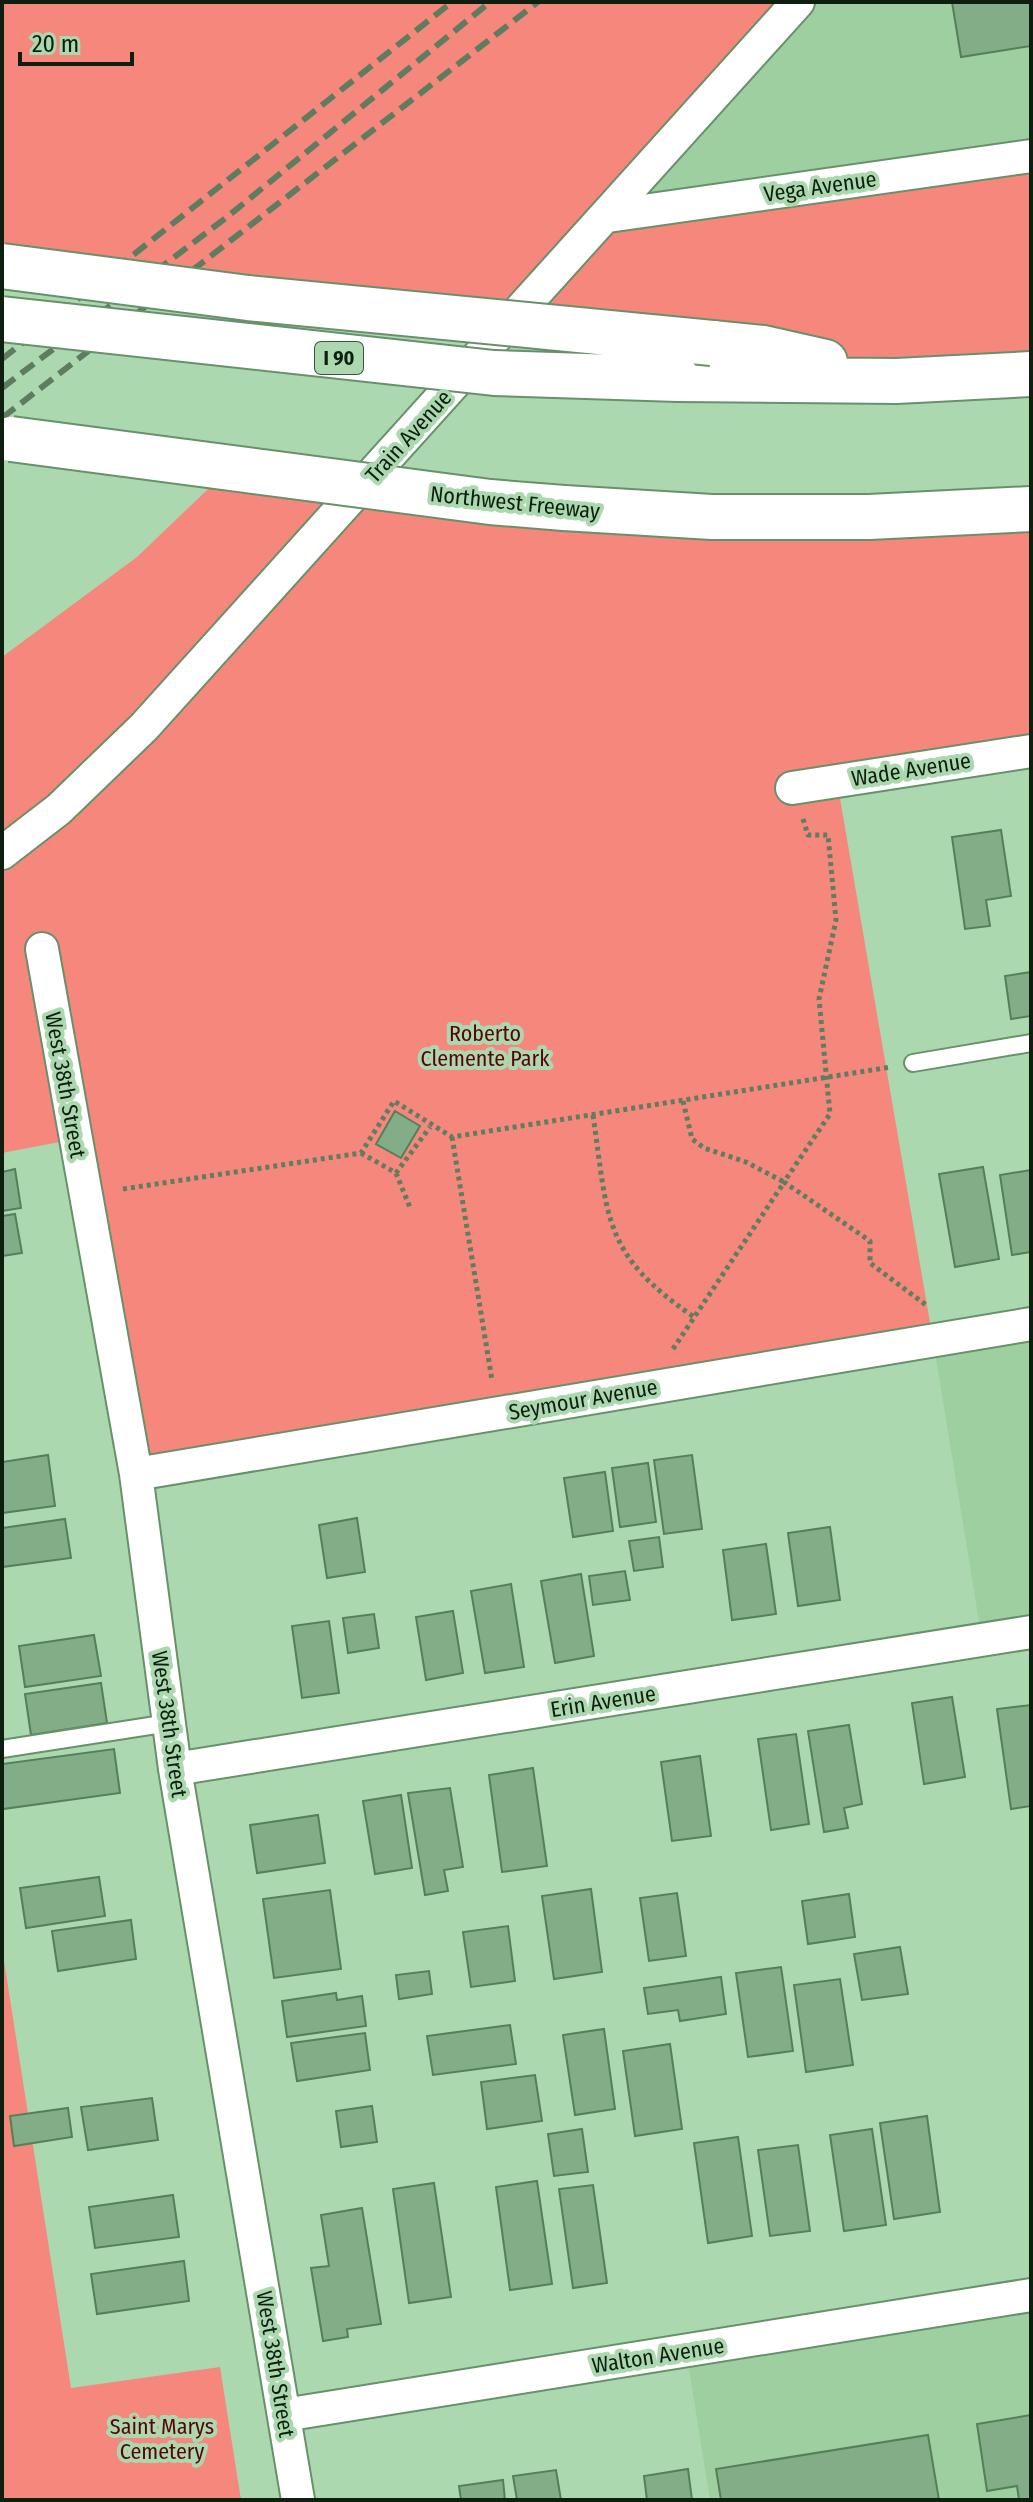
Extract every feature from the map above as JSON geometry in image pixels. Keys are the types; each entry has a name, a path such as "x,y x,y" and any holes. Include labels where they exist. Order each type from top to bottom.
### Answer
{"highway":[{"path":"2,266 278,301 763,348 910,381"},
{"name":"I 90","path":"2,319 494,373 678,379 910,381 1031,374"},
{"name":"Northwest Freeway","path":"5,439 490,502 564,508 712,517 869,517 1031,509"}],"street":[{"name":"Train Avenue","path":"2,853 59,809 144,727 798,2"},
{"name":"Vega Avenue","path":"608,216 1031,156"},
{"name":"Wade Avenue","path":"792,788 1031,751"},
{"name":"West 38th Street","path":"42,949 136,1474 175,1769 298,2500"},
{"name":"Seymour Avenue","path":"136,1474 1031,1324"},
{"name":"Erin Avenue","path":"175,1769 1031,1632"},
{"name":"Walton Avenue","path":"284,2415 1031,2295"}],"lane":[{"path":"913,1063 1031,1043"},
{"path":"2,1749 169,1723"}],"path":[{"path":"671,1352 830,1114 819,999 836,920 828,835 808,835 792,788"},
{"path":"361,1153 394,1101 430,1127 452,1137 913,1063"},
{"path":"683,1101 692,1139 704,1148 746,1162 784,1182 870,1241 870,1263 926,1305"},
{"path":"593,1115 613,1234 632,1265 656,1291 694,1317"},
{"path":"396,1173 430,1127"},
{"path":"452,1137 492,1380"},
{"path":"123,1189 361,1153 396,1173 411,1210"}],"shaded area":[{"path":"798,2 1031,2 1031,156 608,216"},
{"path":"1031,1324 1031,1632 982,1640 933,1340"},
{"path":"1031,2295 1031,2500 710,2500 686,2350"}],"green space":[{"path":"2,2 798,2 609,215 1031,156 1031,374 897,381 2,266"},
{"name":"Roberto Clemente Park","path":"230,468 423,493 1031,509 1031,751 837,781 933,1340 136,1474 75,1139 2,1153 2,657 137,557"},
{"name":"Saint Marys Cemetery","path":"2,1948 71,2388 220,2367 241,2500 2,2500"}],"building":[{"path":"952,2 1031,2 1031,46 961,57"},
{"path":"1001,830 1011,896 986,900 990,926 965,929 952,837"},
{"path":"1031,972 1031,1016 1011,1019 1005,976"},
{"path":"395,1111 420,1126 401,1158 376,1144"},
{"path":"983,1167 999,1259 955,1267 939,1174"},
{"path":"15,1169 21,1208 2,1211 2,1172"},
{"path":"1031,1170 1031,1252 1012,1255 1000,1175"},
{"path":"15,1214 22,1253 2,1256 2,1216"},
{"path":"48,1455 55,1506 2,1513 2,1462"},
{"path":"692,1455 702,1529 664,1534 654,1460"},
{"path":"648,1463 656,1522 620,1527 612,1468"},
{"path":"605,1472 613,1531 573,1537 564,1478"},
{"path":"357,1518 365,1572 327,1578 319,1525"},
{"path":"65,1519 71,1558 2,1567 2,1528"},
{"path":"830,1527 840,1600 798,1606 788,1533"},
{"path":"659,1537 663,1567 634,1571 629,1541"},
{"path":"766,1544 776,1614 732,1620 723,1550"},
{"path":"625,1571 630,1600 593,1605 589,1576"},
{"path":"581,1574 594,1656 555,1663 541,1581"},
{"path":"511,1584 524,1667 485,1673 471,1591"},
{"path":"453,1611 463,1673 426,1680 416,1617"},
{"path":"374,1614 379,1648 348,1653 343,1618"},
{"path":"329,1621 339,1693 302,1698 292,1626"},
{"path":"94,1635 101,1676 25,1687 19,1646"},
{"path":"101,1683 107,1723 31,1735 25,1694"},
{"path":"952,1697 965,1777 924,1784 912,1703"},
{"path":"1031,1705 1031,1806 1011,1809 997,1709"},
{"path":"849,1725 862,1804 844,1808 848,1828 824,1832 808,1731"},
{"path":"796,1734 809,1824 771,1830 758,1739"},
{"path":"114,1749 120,1793 3,1809 2,1764"},
{"path":"700,1756 711,1836 672,1841 661,1762"},
{"path":"533,1768 547,1866 502,1872 489,1775"},
{"path":"450,1788 463,1867 444,1870 448,1891 425,1895 408,1793"},
{"path":"401,1795 412,1868 375,1874 363,1801"},
{"path":"318,1815 325,1863 257,1873 250,1825"},
{"path":"99,1877 105,1916 26,1928 20,1888"},
{"path":"591,1889 602,1972 554,1979 542,1896"},
{"path":"330,1890 341,1969 274,1978 263,1899"},
{"path":"677,1893 686,1956 649,1961 640,1898"},
{"path":"849,1894 855,1937 808,1944 802,1901"},
{"path":"131,1920 136,1959 58,1971 52,1931"},
{"path":"508,1926 515,1981 471,1987 463,1932"},
{"path":"900,1947 908,1994 862,2000 854,1954"},
{"path":"781,1967 793,2051 748,2057 736,1973"},
{"path":"429,1971 432,1994 399,1999 396,1975"},
{"path":"721,1977 726,2014 680,2021 678,2010 648,2014 644,1988"},
{"path":"840,1979 853,2065 806,2072 794,1985"},
{"path":"336,1993 337,2000 362,1996 366,2026 287,2037 282,2001"},
{"path":"510,2025 516,2064 433,2075 427,2036"},
{"path":"604,2029 615,2109 575,2115 563,2035"},
{"path":"365,2033 370,2070 297,2081 291,2043"},
{"path":"670,2044 682,2129 635,2136 623,2051"},
{"path":"535,2075 542,2121 487,2129 481,2082"},
{"path":"152,2098 158,2140 88,2150 81,2107"},
{"path":"372,2106 377,2142 341,2147 336,2111"},
{"path":"68,2108 72,2137 14,2146 10,2116"},
{"path":"927,2116 940,2212 894,2219 880,2123"},
{"path":"582,2129 588,2172 554,2176 548,2134"},
{"path":"872,2129 886,2225 844,2231 830,2135"},
{"path":"738,2137 752,2236 708,2243 694,2143"},
{"path":"798,2145 810,2231 770,2236 758,2150"},
{"path":"537,2181 552,2284 510,2290 496,2187"},
{"path":"434,2183 451,2297 409,2303 393,2189"},
{"path":"593,2185 607,2283 573,2288 559,2189"},
{"path":"173,2195 179,2237 95,2248 89,2207"},
{"path":"362,2208 381,2324 347,2329 348,2337 323,2341 311,2268 329,2266 321,2215"},
{"path":"184,2261 189,2301 97,2314 91,2274"},
{"path":"1031,2415 1031,2500 1019,2500 1017,2486 987,2491 977,2424"},
{"path":"928,2435 939,2500 721,2500 716,2469"},
{"path":"688,2469 692,2500 647,2500 644,2476"},
{"path":"556,2470 561,2500 517,2500 513,2476"},
{"path":"503,2480 505,2500 461,2500 459,2486"}],"railway":[{"path":"2,359 452,2"},
{"path":"2,388 227,217 490,2"},
{"path":"2,418 538,2"}]}
